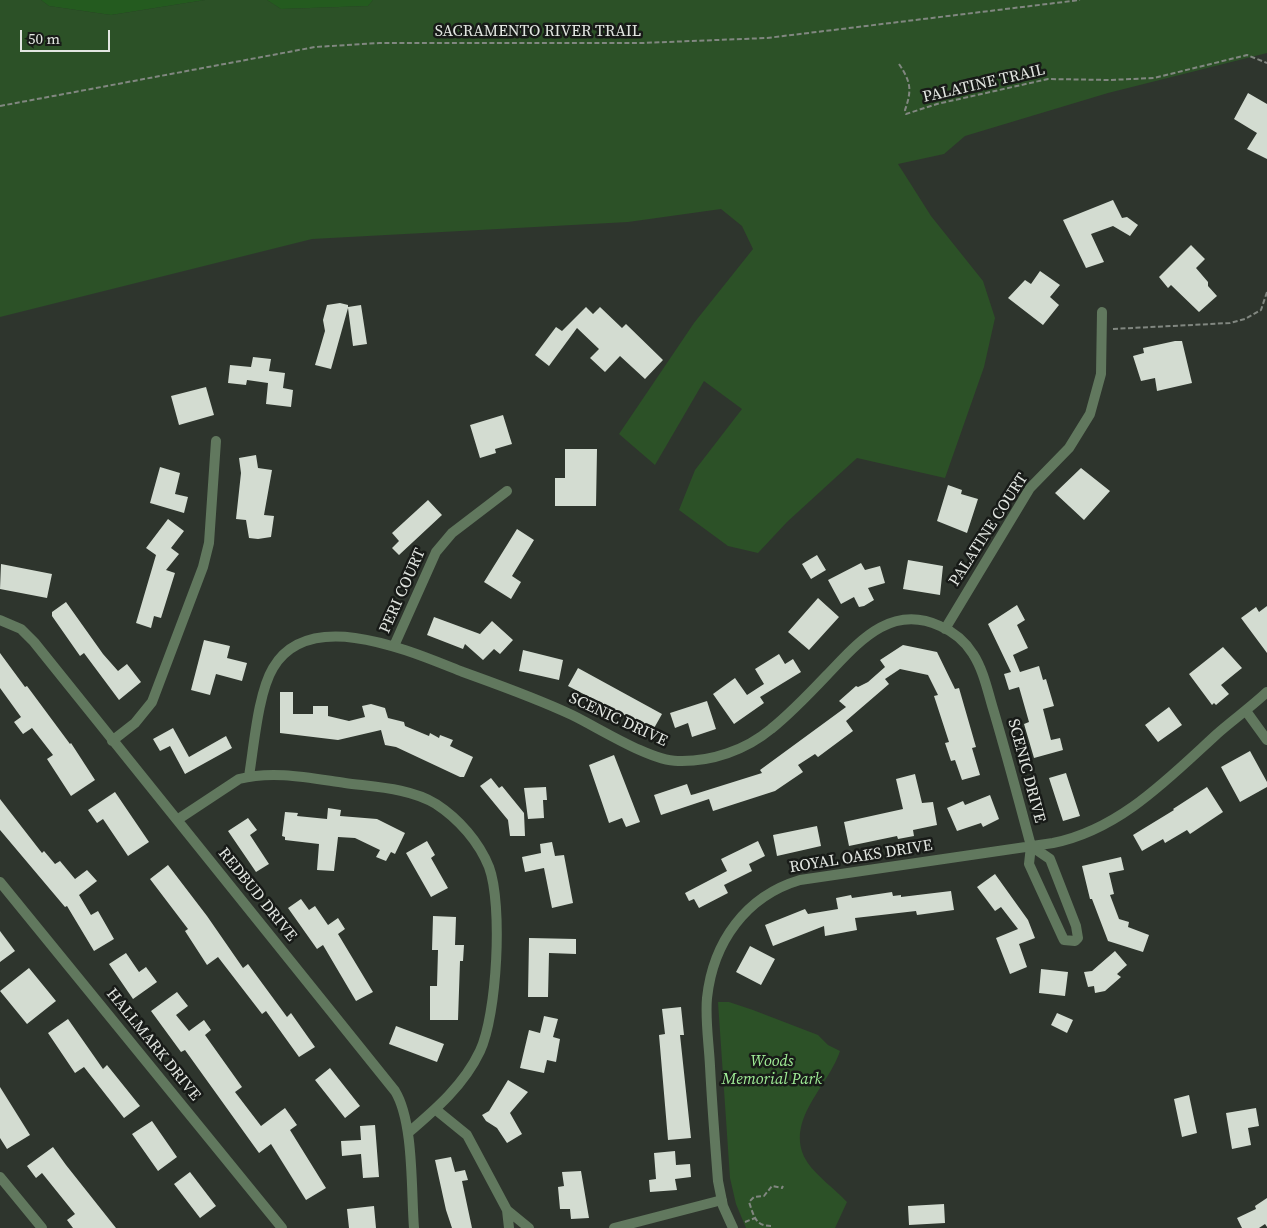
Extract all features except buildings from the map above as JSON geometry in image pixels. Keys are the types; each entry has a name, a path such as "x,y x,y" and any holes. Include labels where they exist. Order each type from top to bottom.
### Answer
{"street":[{"name":"PALATINE COURT","path":"945,629 1030,488 1069,448 1090,414 1101,374 1102,312"},
{"path":"112,740 135,723 152,702 163,679 203,567 209,543 216,442"},
{"name":"PERI COURT","path":"394,646 436,552 452,533 507,491"},
{"name":"REDBUD DRIVE","path":"0,620 21,629 28,636 395,1091 402,1106 408,1133 414,1228"},
{"name":"SCENIC DRIVE","path":"249,776 265,687 272,668 286,652 305,643 329,638 356,637 394,646 545,703 649,753 675,762 710,758 742,747 758,738 796,708 859,641 879,628 895,622 912,620 927,622 954,633 968,647 980,668 1031,846 1029,864 1064,940 1075,941 1078,938 1076,926 1050,859 1031,846"},
{"name":"ROYAL OAKS DRIVE","path":"733,1228 722,1200 718,1181 707,999 715,958 738,919 755,902 776,888 800,880 1072,839 1102,827 1149,794 1267,692"},
{"path":"1246,711 1267,740"},
{"path":"177,820 230,784 249,776 288,775 409,793 435,803 458,821 480,850 492,878 496,915 495,975 486,1034 481,1049 467,1073 436,1109 408,1133"},
{"name":"HALLMARK DRIVE","path":"0,882 282,1228"},
{"path":"436,1109 467,1135 507,1210 509,1228"},
{"path":"0,1177 42,1228"},
{"path":"614,1228 722,1200"},
{"path":"507,1210 529,1228"}],"path":[{"name":"SACRAMENTO RIVER TRAIL","path":"0,106 315,47 379,43 632,43 767,38 1080,0"},
{"name":"PALATINE TRAIL","path":"899,64 907,77 910,95 905,110 906,114 937,104 1048,79 1110,80 1154,78 1247,55 1267,63"},
{"path":"1103,330 1230,323 1245,319 1261,310 1267,292"},
{"path":"771,1226 761,1226 755,1218 749,1202 751,1199 764,1196 772,1186 782,1188 783,1186"},
{"path":"745,1222 755,1218"}],"green space":[{"path":"0,0 41,0 49,6 111,15 205,0 267,0 281,9 368,6 373,0 1267,0 1267,53 1108,93 965,136 944,154 898,164 931,216 983,281 995,318 984,367 945,478 857,458 787,522 758,553 728,546 679,510 695,470 742,409 704,381 655,465 619,434 694,323 753,249 742,226 721,209 628,222 312,239 0,317"},
{"name":"Woods Memorial Park","path":"718,1002 729,1002 818,1035 828,1045 840,1051 804,1117 800,1131 801,1145 809,1165 847,1202 835,1228 746,1228 736,1204 730,1178"}],"shaded area":[{"path":"41,0 205,0 111,15 49,6"},
{"path":"267,0 373,0 368,6 281,9"}]}
